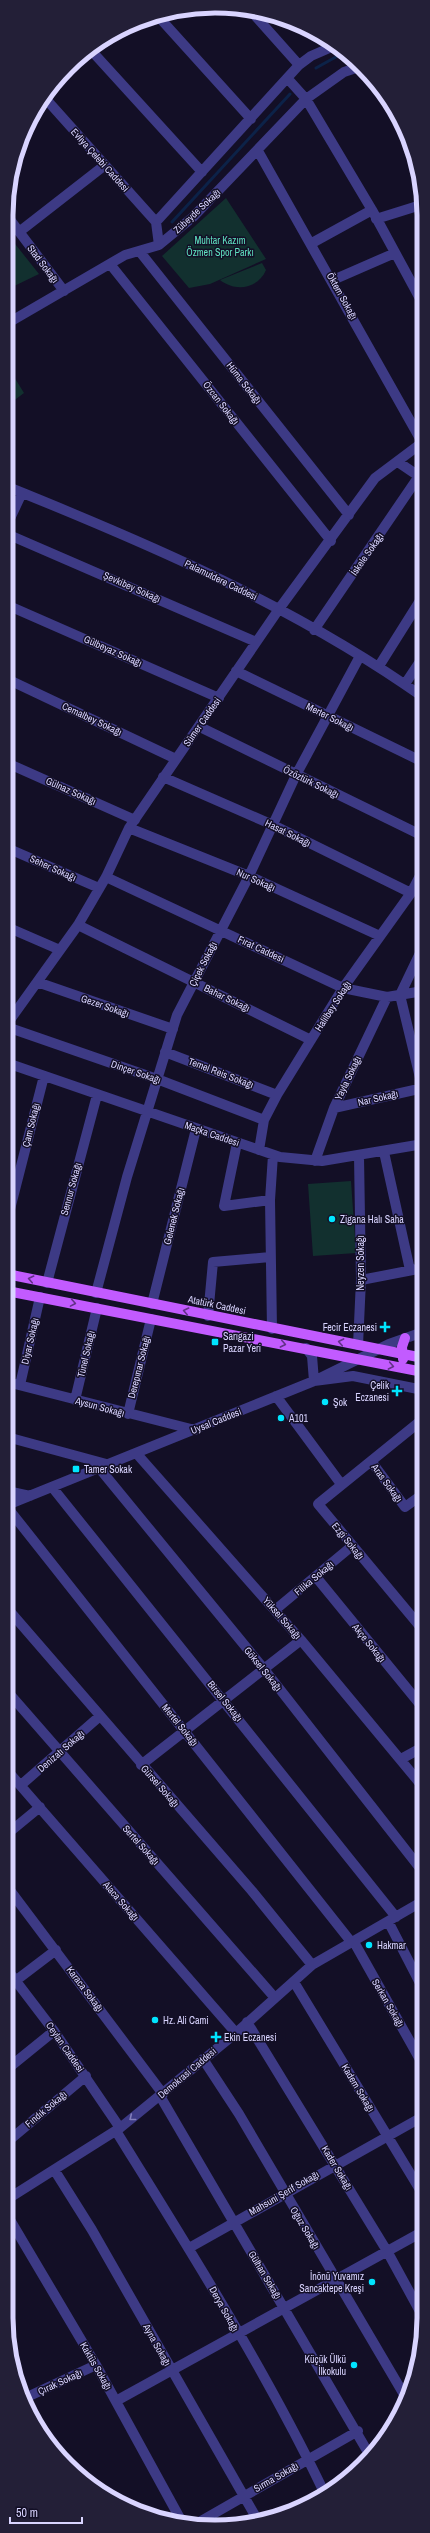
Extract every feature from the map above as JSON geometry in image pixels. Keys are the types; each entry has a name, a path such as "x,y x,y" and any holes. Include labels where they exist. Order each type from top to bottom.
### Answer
{"main road":[{"name":"Atatürk Caddesi","path":"13,1275 208,1316 417,1357"},
{"path":"13,1292 306,1348 417,1371"},
{"path":"405,1338 402,1354 410,1370"}],"street":[{"path":"257,18 299,65"},
{"path":"163,20 251,119"},
{"path":"159,245 156,222 288,79 299,65 311,56 329,48"},
{"path":"94,54 202,172"},
{"name":"Zübeyde Sokağı","path":"13,320 125,255 140,252 159,245 193,217 258,151 306,99 344,72 354,69"},
{"path":"288,79 306,99 374,214 417,292"},
{"name":"Evliya Çelebi Caddesi","path":"48,101 156,222"},
{"name":"Öktem Sokağı","path":"258,151 333,280 417,431"},
{"path":"19,232 105,165"},
{"path":"312,243 374,214 417,205"},
{"name":"Stad Sokağı","path":"13,224 64,291"},
{"name":"Hüma Sokağı","path":"140,252 349,515"},
{"path":"333,280 395,253"},
{"name":"Özcan Sokağı","path":"110,264 331,541"},
{"name":"Sümer Caddesi","path":"13,1016 78,925 106,877 132,824 163,777 200,727 256,642 331,541 375,478 417,447"},
{"path":"398,462 417,475"},
{"name":"İskele Sokağı","path":"314,630 417,484"},
{"name":"Palamutdere Caddesi","path":"13,489 232,584 379,666 417,693"},
{"path":"13,514 22,493"},
{"name":"Şevkibey Sokağı","path":"13,536 256,642"},
{"path":"379,666 417,606"},
{"name":"Gülbeyaz Sokağı","path":"13,608 219,698"},
{"name":"Çiçek Sokağı","path":"96,1293 127,1177 173,1030 194,982 249,876 296,775 326,716 360,656"},
{"path":"405,684 417,666"},
{"name":"Merter Sokağı","path":"236,671 417,759"},
{"name":"Cemalbey Sokağı","path":"13,682 176,759"},
{"name":"Özöztürk Sokağı","path":"200,727 417,833"},
{"name":"Gülnaz Sokağı","path":"13,766 132,824"},
{"name":"Hasat Sokağı","path":"163,777 273,825 411,893"},
{"name":"Nur Sokağı","path":"132,824 380,936"},
{"name":"Seher Sokağı","path":"13,851 99,888"},
{"name":"Fırat Caddesi","path":"106,877 343,988 387,997 417,992"},
{"name":"Halilbey Sokağı","path":"259,1150 264,1120 277,1095 343,988 411,893 417,882"},
{"name":"Bahar Sokağı","path":"78,925 311,1040"},
{"path":"13,930 60,950"},
{"path":"417,960 400,995 417,1064"},
{"name":"Gezer Sokağı","path":"37,982 173,1030"},
{"name":"Yayla Sokağı","path":"315,1161 334,1108 387,997"},
{"name":"Dinçer Sokağı","path":"13,1029 157,1079 264,1120"},
{"name":"Temel Reis Sokağı","path":"165,1052 277,1095"},
{"name":"Maçka Caddesi","path":"13,1065 273,1155 315,1161 359,1156 417,1145"},
{"name":"Çam Sokağı","path":"13,1197 44,1076"},
{"name":"Nar Sokağı","path":"334,1108 417,1090"},
{"name":"Sennur Sokağı","path":"47,1283 97,1095"},
{"name":"Gelenek Sokağı","path":"152,1304 196,1129"},
{"path":"237,1142 224,1206 270,1200"},
{"path":"384,1152 410,1270"},
{"path":"272,1328 270,1200 273,1155"},
{"name":"Neyzen Sokağı","path":"358,1345 361,1280 359,1156"},
{"path":"208,1316 213,1262 270,1257"},
{"path":"361,1280 417,1269"},
{"name":"Diyar Sokağı","path":"20,1385 40,1297"},
{"name":"Tünel Sokağı","path":"75,1400 96,1308"},
{"name":"Derepınar Sokağı","path":"128,1414 151,1319"},
{"name":"Uysal Caddesi","path":"13,1503 138,1454 314,1381 379,1349 417,1334"},
{"path":"306,1348 312,1356 314,1381 353,1376 417,1389"},
{"name":"Aysun Sokağı","path":"13,1383 195,1430"},
{"path":"276,1396 341,1484"},
{"name":"Ezgi Sokağı","path":"417,1424 318,1504 417,1623"},
{"path":"13,1439 110,1465"},
{"name":"Yüksel Sokağı","path":"138,1454 301,1640 417,1779"},
{"name":"Aras Sokağı","path":"371,1461 405,1507 417,1498"},
{"name":"Göksel Sokağı","path":"100,1469 264,1669 417,1866"},
{"name":"Birsel Sokağı","path":"52,1487 224,1700 393,1920 417,1975"},
{"path":"13,1492 30,1496"},
{"name":"Mertel Sokağı","path":"13,1514 353,1942"},
{"name":"Filika Sokağı","path":"275,1610 352,1546"},
{"name":"Akçe Sokağı","path":"316,1577 417,1701"},
{"name":"Gürsel Sokağı","path":"13,1615 252,1891 312,1965"},
{"path":"141,1764 301,1640"},
{"name":"Sertel Sokağı","path":"13,1699 275,1998"},
{"name":"Denizatı Sokağı","path":"21,1785 100,1716"},
{"path":"401,1759 417,1750"},
{"name":"Alaca Sokağı","path":"13,1776 236,2033"},
{"path":"13,1829 40,1807"},
{"name":"Karaca Sokağı","path":"13,1894 56,1950 162,2095"},
{"name":"Demokrasi Caddesi","path":"13,2196 55,2171 118,2130 162,2095 200,2061 236,2033 312,1965 393,1920 417,1904"},
{"name":"Serkan Sokağı","path":"353,1942 417,2054"},
{"path":"15,1979 56,1950"},
{"name":"Ceylan Caddesi","path":"13,1977 86,2076 118,2130"},
{"name":"Kadem Sokağı","path":"294,1982 417,2185"},
{"name":"Kader Sokağı","path":"247,2022 387,2251 417,2306"},
{"path":"13,2064 54,2031"},
{"name":"Oğuz Sokağı","path":"203,2058 239,2114 403,2393"},
{"name":"Fındık Sokağı","path":"13,2137 86,2076"},
{"name":"Gülhan Sokağı","path":"162,2095 234,2222 358,2431 367,2451"},
{"name":"Mahsuni Şerif Sokağı","path":"189,2248 284,2192 417,2120"},
{"name":"Derya Sokağı","path":"118,2130 189,2248 309,2459 323,2489"},
{"name":"Ayna Sokağı","path":"55,2171 92,2230 255,2516"},
{"name":"Kaktüs Sokağı","path":"13,2225 96,2365 179,2516"},
{"path":"116,2401 238,2335 335,2279 417,2235"},
{"name":"Çırak Sokağı","path":"28,2396 96,2365"},
{"name":"Sırma Sokağı","path":"202,2520 358,2431"}],"green space":[{"name":"Muhtar Kazım Özmen Spor Parkı","path":"226,198 266,259 210,284 189,288 162,256"},
{"path":"13,241 39,274 13,287"},
{"path":"262,263 266,270 258,281 252,285 246,287 232,286 220,280"},
{"path":"13,375 24,393 13,401"},
{"name":"Zigana Halı Saha","path":"351,1181 356,1253 313,1256 308,1184"}],"waterway":[{"path":"316,68 339,55"},
{"path":"172,222 290,94"}],"place":[{"name":"Zigana Halı Saha","path":"332,1219"},
{"name":"Fecir Eczanesi","path":"385,1327"},
{"name":"Sarıgazi Pazar Yeri","path":"215,1342"},
{"name":"Çelik Eczanesi","path":"397,1391"},
{"name":"Şok","path":"325,1402"},
{"name":"A101","path":"281,1418"},
{"name":"Tamer Sokak","path":"76,1469"},
{"name":"Hakmar","path":"369,1945"},
{"name":"Hz. Ali Cami","path":"155,2020"},
{"name":"Ekin Eczanesi","path":"216,2037"},
{"name":"İnönü Yuvamız Sancaktepe Kreşi","path":"372,2282"},
{"name":"Küçük Ülkü İlkokulu","path":"354,2365"}]}
